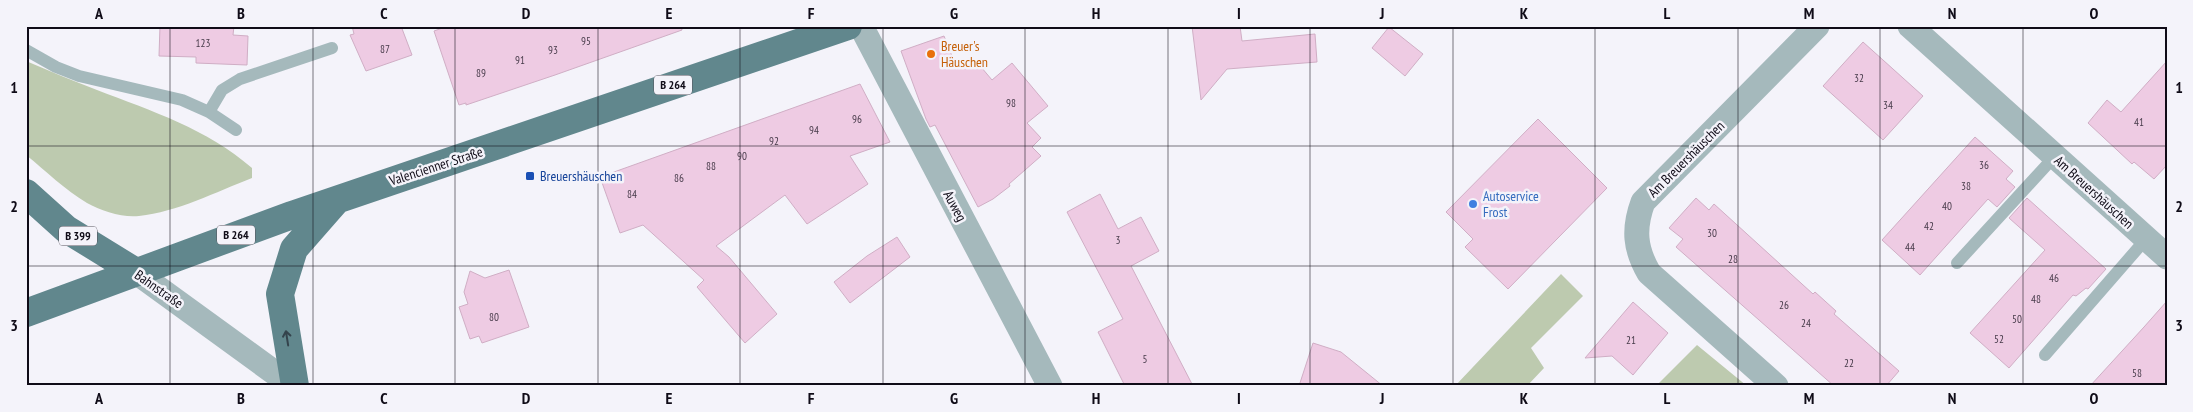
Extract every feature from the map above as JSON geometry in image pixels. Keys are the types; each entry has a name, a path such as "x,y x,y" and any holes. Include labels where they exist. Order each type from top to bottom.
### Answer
{"main road":[{"name":"Valencienner Straße","path":"26,313 337,200 848,26"},
{"name":"Bahnstraße","path":"26,193 66,229 136,272"},
{"path":"294,386 280,294 294,249 337,200"}],"street":[{"name":"Auweg","path":"861,26 1050,386"},
{"name":"Am Breuershäuschen","path":"1776,386 1649,273 1639,256 1636,220 1643,202 1817,26"},
{"name":"Am Breuershäuschen","path":"1910,26 2167,257"},
{"name":"Bahnstraße","path":"136,272 294,386"}],"lane":[{"path":"209,112 222,90 240,79 332,48"},
{"path":"26,50 56,67 79,76 182,100 209,112 236,130"},
{"path":"1957,263 2055,156"},
{"path":"2045,356 2146,239"}],"green space":[{"path":"26,61 178,122 198,132 235,154 252,168 252,178 196,201 153,214 126,216 105,211 87,203 26,155"},
{"path":"1561,274 1583,296 1531,348 1544,368 1527,386 1455,386"},
{"path":"1697,345 1747,386 1656,386"}],"building":[{"path":"160,26 234,26 233,35 248,36 247,65 196,63 196,57 159,56"},
{"path":"352,26 401,26 412,55 366,71 350,35 354,34"},
{"path":"448,26 681,26 682,30 466,105 466,103 459,105 434,31"},
{"path":"1192,26 1240,26 1242,41 1315,34 1317,62 1227,69 1201,100"},
{"path":"1389,27 1423,54 1405,76 1372,48"},
{"path":"944,36 957,69 976,61 992,80 1012,63 1048,106 1027,123 1041,138 1032,147 1041,156 1009,184 1010,186 993,199 978,207 935,125 930,127 926,119 901,51"},
{"path":"1863,42 1923,96 1883,140 1823,86"},
{"path":"2167,61 2167,165 2154,179 2134,162 2132,164 2088,123 2107,100 2121,112"},
{"path":"860,84 890,142 850,156 868,184 807,224 785,195 716,246 729,257 777,314 745,343 697,287 704,280 643,225 620,233 600,177"},
{"path":"1538,119 1607,188 1508,289 1465,247 1473,239 1446,212"},
{"path":"1975,137 2013,171 2006,179 2015,187 1997,207 1988,199 1920,275 1882,240"},
{"path":"1100,194 1118,229 1141,217 1159,251 1131,266 1193,386 1125,386 1098,332 1123,319 1067,212"},
{"path":"1696,198 1709,210 1714,204 1813,294 1815,292 1836,311 1834,314 1899,371 1886,386 1834,386 1676,247 1683,239 1669,228"},
{"path":"2027,198 2106,269 2088,289 2086,288 2076,296 2073,295 2009,368 1970,333 2045,250 2009,218"},
{"path":"897,237 910,257 850,303 834,282 867,256"},
{"path":"509,270 529,327 482,343 479,336 470,339 459,307 468,304 464,292 470,271 485,278"},
{"path":"2167,301 2167,386 2090,386 2144,327"},
{"path":"1633,302 1668,333 1633,375 1612,356 1585,358"},
{"path":"1313,343 1341,352 1383,386 1299,386"}],"place":[{"name":"Breuer's Häuschen","path":"931,54"},
{"name":"Breuershäuschen","path":"530,176"},
{"name":"Autoservice Frost","path":"1473,204"}]}
